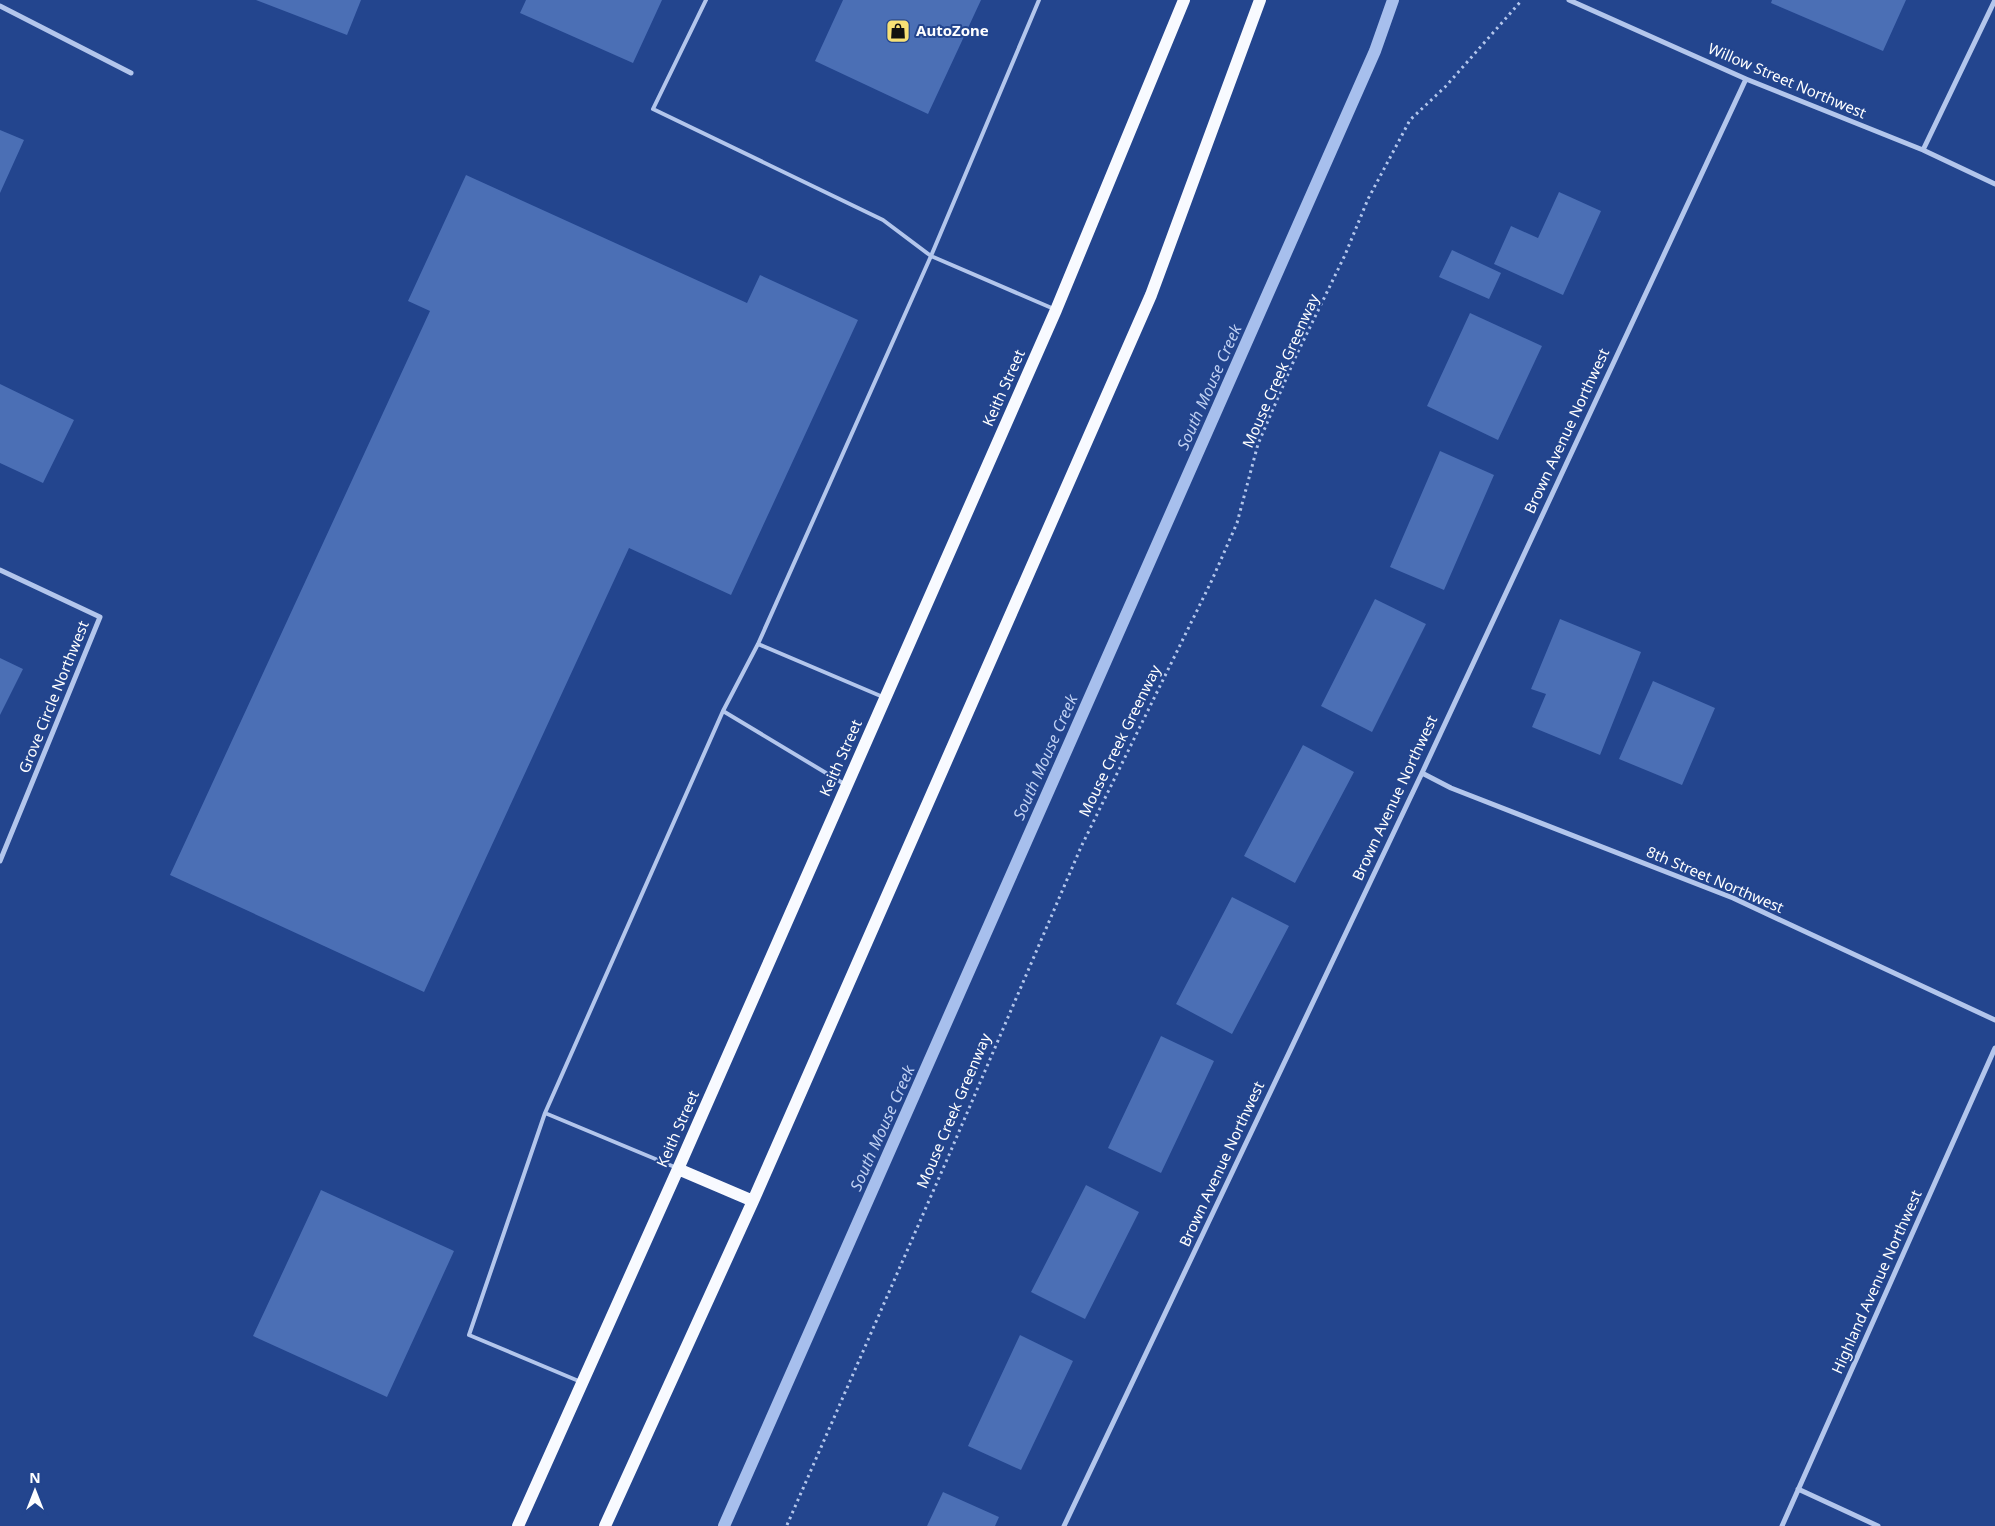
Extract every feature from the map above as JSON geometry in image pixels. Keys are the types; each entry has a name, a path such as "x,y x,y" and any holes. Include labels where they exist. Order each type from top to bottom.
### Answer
{"main road":[{"name":"Keith Street","path":"518,1526 678,1169 1056,310 1184,0"},
{"path":"605,1526 753,1201 1151,295 1260,0"},
{"path":"678,1169 753,1201"}],"street":[{"name":"Willow Street Northwest","path":"1569,0 1746,79 1923,150 1995,184"},
{"path":"1923,150 1995,0"},
{"path":"0,6 131,73"},
{"name":"Brown Avenue Northwest","path":"1064,1526 1422,773 1746,79"},
{"name":"Grove Circle Northwest","path":"0,570 100,617 0,861"},
{"name":"8th Street Northwest","path":"1422,773 1451,788 1733,898 1995,1020"},
{"name":"Highland Avenue Northwest","path":"1782,1526 1995,1048"},
{"path":"1798,1489 1878,1526"}],"lane":[{"path":"706,0 653,109 883,220 931,256 1056,310"},
{"path":"582,1382 469,1335 545,1113 723,711 758,644 931,256 1039,0"},
{"path":"758,644 885,698"},
{"path":"723,711 847,785"},
{"path":"545,1113 678,1169"}],"path":[{"name":"Mouse Creek Greenway","path":"786,1525 949,1155 1081,847 1219,564 1237,523 1258,444 1295,358 1345,256 1368,199 1410,120 1446,86 1522,0"}],"building":[{"path":"256,0 361,0 347,35"},
{"path":"526,0 662,0 633,63 520,13"},
{"name":"AutoZone","path":"843,0 981,0 928,114 815,61"},
{"path":"1772,0 1906,0 1883,51 1771,3"},
{"path":"0,130 24,140 0,193"},
{"path":"466,175 747,303 760,275 858,320 731,595 629,548 424,992 170,875 430,311 408,301"},
{"path":"1559,192 1601,211 1563,295 1494,264 1511,226 1538,238"},
{"path":"1452,250 1501,273 1489,299 1439,277"},
{"path":"1470,313 1542,346 1498,440 1427,406"},
{"path":"0,384 74,420 43,483 0,463"},
{"path":"1440,451 1494,475 1444,590 1390,567"},
{"path":"1375,599 1426,624 1372,732 1321,706"},
{"path":"1560,619 1641,652 1600,755 1532,727 1546,694 1531,689"},
{"path":"0,658 23,669 0,715"},
{"path":"1653,681 1715,708 1682,785 1619,759"},
{"path":"1303,745 1354,772 1295,883 1244,856"},
{"path":"1232,897 1289,926 1232,1034 1176,1004"},
{"path":"1161,1036 1214,1061 1161,1173 1108,1148"},
{"path":"1086,1185 1139,1212 1085,1319 1031,1292"},
{"path":"321,1190 454,1251 387,1397 253,1336"},
{"path":"1020,1335 1073,1361 1021,1470 968,1446"},
{"path":"943,1492 999,1517 995,1526 927,1526"}],"waterway":[{"name":"South Mouse Creek","path":"724,1526 1375,51 1393,0"}],"place":[{"name":"AutoZone","path":"898,31"}]}
